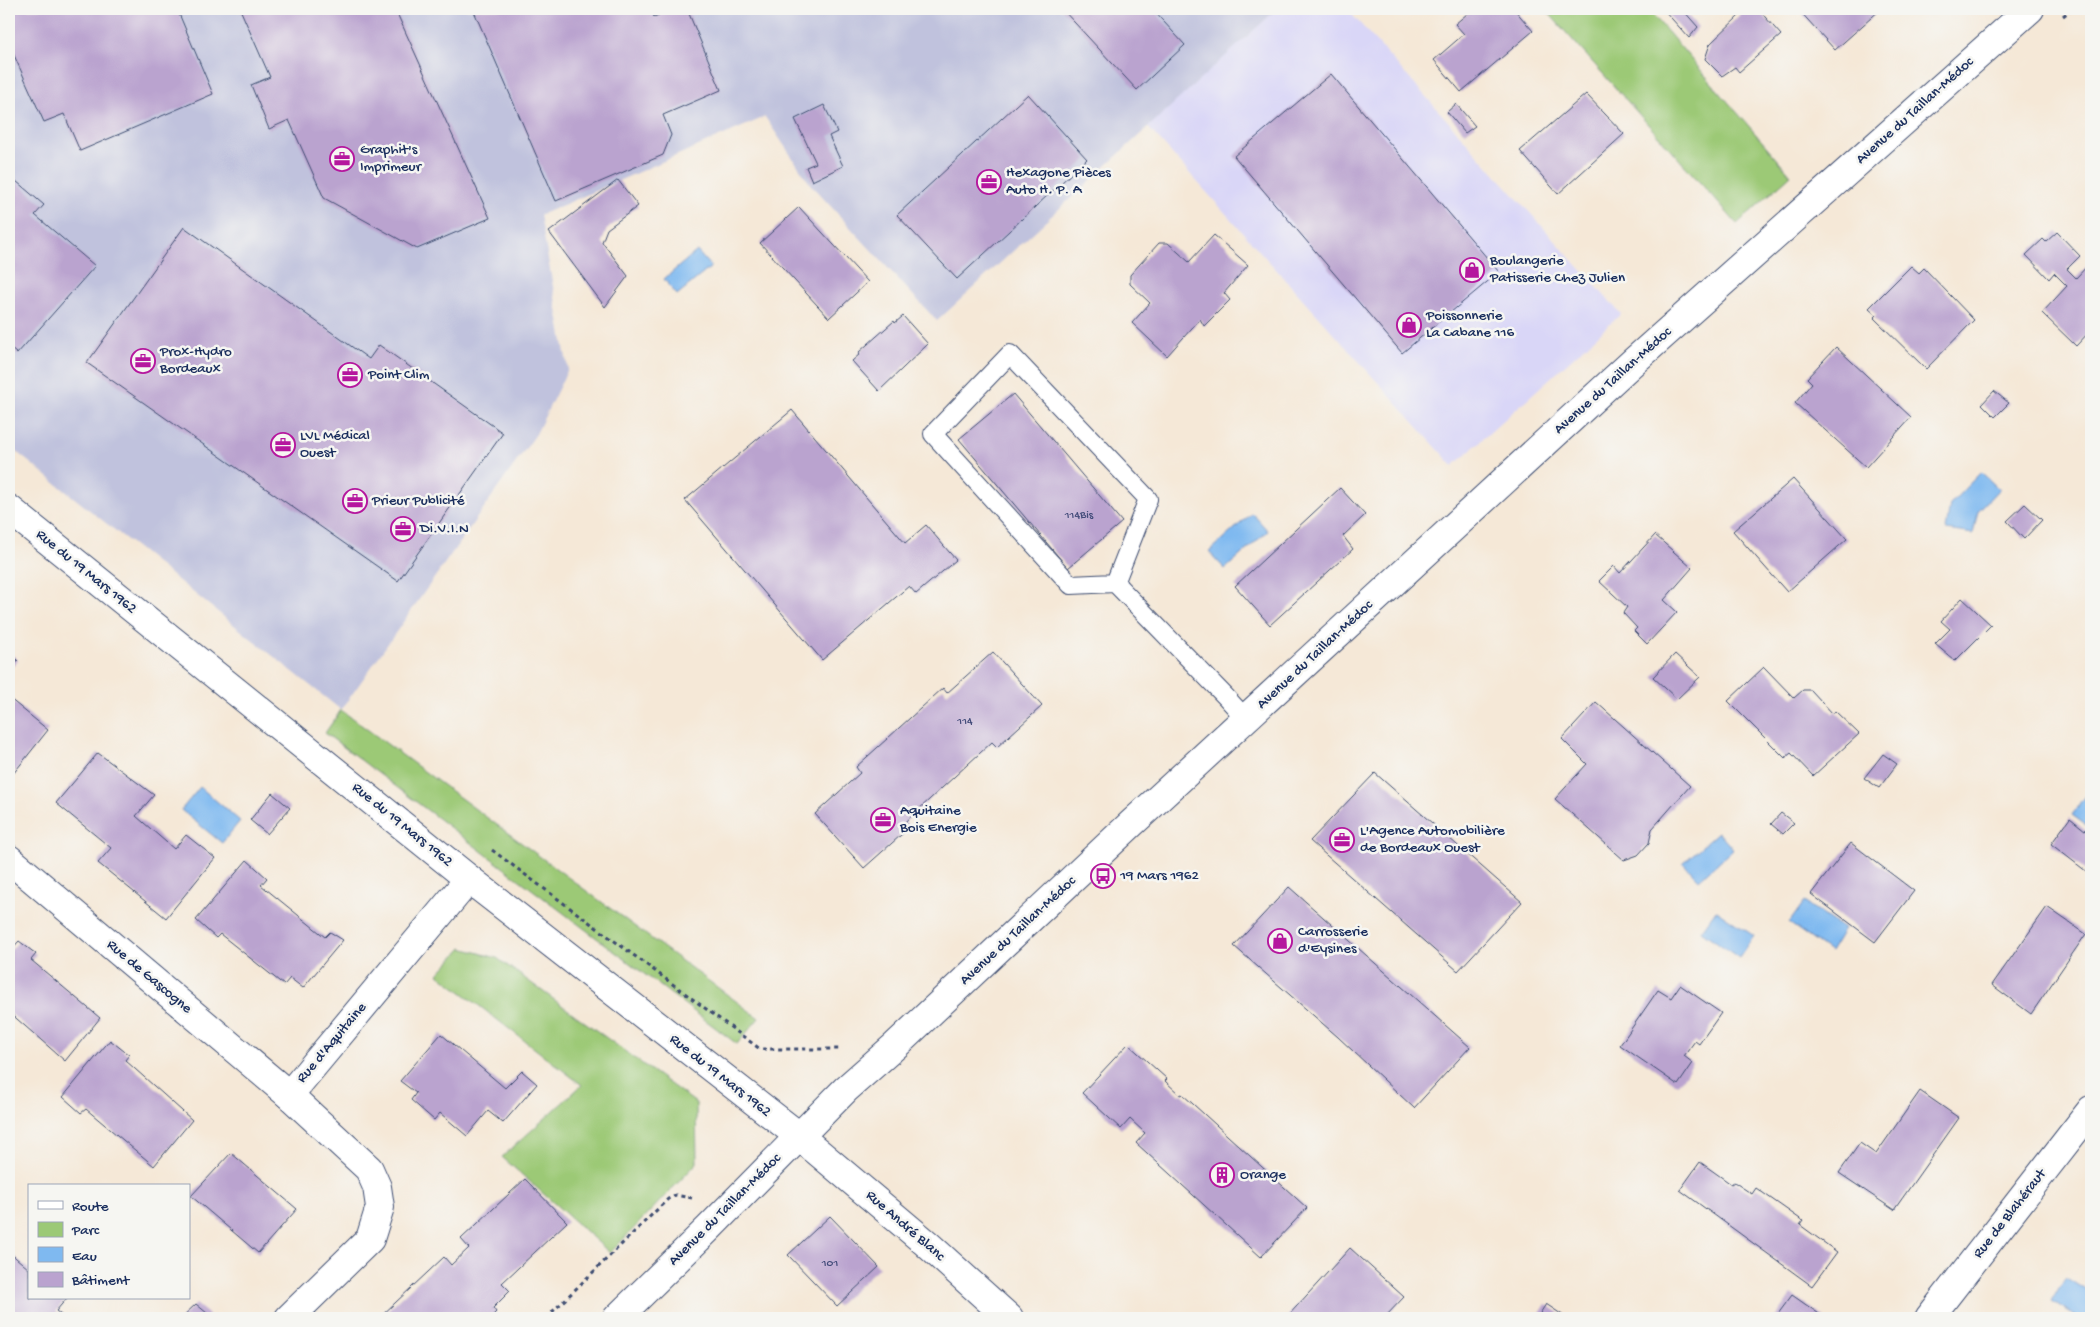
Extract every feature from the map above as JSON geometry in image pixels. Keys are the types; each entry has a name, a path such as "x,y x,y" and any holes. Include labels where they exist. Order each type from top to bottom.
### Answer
{"street":[{"name":"Avenue du Taillan-Médoc","path":"616,1318 728,1209 846,1089 896,1045 1633,362 2030,9"},
{"name":"Rue du 19 Mars 1962","path":"9,510 469,879 799,1136"},
{"name":"Rue de Gascogne","path":"9,859 289,1095"},
{"name":"Rue d'Aquitaine","path":"289,1318 370,1239 380,1207 377,1187 369,1169 289,1095 469,879"},
{"name":"Rue de Blahéraut","path":"1930,1318 2091,1110"},
{"name":"Rue André Blanc","path":"799,1136 926,1243 1009,1318"}],"lane":[{"path":"1115,583 1148,499 1010,354 933,434 1070,585 1115,583 1246,719"}],"path":[{"path":"492,850 760,1049 840,1049 846,1043"},
{"path":"546,1318 668,1199 675,1195 688,1197 728,1209"}],"shaded area":[{"path":"9,9 1277,9 937,321 811,185 765,117 540,215 568,369 536,434 341,710 9,446"},
{"path":"1277,9 1347,9 1621,314 1453,466 1147,126"}],"green space":[{"path":"1545,9 1648,9 1791,175 1737,224"},
{"path":"341,710 759,1018 737,1044 325,733"},
{"path":"462,948 497,958 696,1103 697,1163 610,1253 502,1157 582,1085 438,974"}],"water":[{"path":"697,251 711,267 677,295 664,279"},
{"path":"1981,472 1999,489 1978,511 1973,534 1946,530 1950,504"},
{"path":"1252,513 1268,531 1225,569 1209,552"},
{"path":"200,787 240,821 222,843 181,810"},
{"path":"2091,789 2091,829 2072,815"},
{"path":"1718,832 1733,849 1699,880 1683,863"},
{"path":"1804,902 1844,929 1830,952 1789,923"},
{"path":"1716,910 1754,936 1739,958 1701,931"},
{"path":"2066,1277 2091,1293 2091,1318 2079,1318 2052,1301"}],"building":[{"path":"9,9 177,9 213,94 80,151 64,114 44,122 9,44"},
{"path":"240,9 395,9 490,218 417,249 324,198 289,120 269,129 251,85 270,77"},
{"path":"473,9 650,9 654,17 672,9 687,9 721,90 663,115 671,135 663,155 556,201"},
{"path":"1062,9 1152,9 1185,45 1137,90"},
{"path":"1473,9 1514,9 1533,31 1461,92 1434,60 1464,34 1455,24"},
{"path":"1663,9 1682,9 1698,27 1689,38"},
{"path":"1736,9 1758,9 1781,35 1739,72 1735,67 1722,76 1705,59 1710,44 1741,14"},
{"path":"1798,9 1881,9 1835,50"},
{"path":"1331,74 1499,272 1402,353 1234,156"},
{"path":"1028,94 1087,159 957,279 897,215"},
{"path":"1586,94 1624,134 1558,194 1520,151"},
{"path":"1456,104 1475,126 1465,133 1447,112"},
{"path":"824,105 837,132 829,136 843,166 812,181 806,167 816,163 795,119"},
{"path":"9,175 44,205 35,215 95,266 17,354 9,347"},
{"path":"618,180 638,206 607,229 602,242 628,276 605,307 549,232"},
{"path":"799,207 868,282 829,318 760,243"},
{"path":"184,227 369,359 379,345 503,433 398,581 87,363"},
{"path":"2057,232 2080,256 2067,269 2076,278 2089,264 2091,266 2091,330 2076,346 2042,313 2067,286 2054,273 2049,279 2026,255 2043,239 2046,242"},
{"path":"1214,235 1248,265 1224,293 1230,300 1204,326 1200,319 1167,356 1132,323 1150,303 1130,284 1130,275 1159,243 1168,243 1189,262"},
{"path":"1911,266 1919,273 1924,268 1974,320 1926,369 1874,318 1877,315 1869,308"},
{"path":"903,316 928,344 879,391 852,361 860,354 859,352 894,321 895,323"},
{"path":"1836,347 1911,417 1866,467 1795,403 1812,383 1807,378"},
{"path":"1994,391 2009,403 1995,417 1982,404"},
{"path":"1013,394 1122,522 1068,568 959,439"},
{"path":"792,410 905,543 926,525 956,560 916,594 909,586 822,660 685,500"},
{"path":"1793,479 1847,539 1787,592 1733,531"},
{"path":"1340,488 1365,515 1343,536 1353,549 1270,625 1235,586"},
{"path":"2025,504 2042,520 2024,539 2007,521"},
{"path":"1655,535 1692,568 1664,600 1677,612 1647,644 1634,631 1637,628 1623,613 1627,607 1599,581 1614,566 1620,573"},
{"path":"1962,598 1991,625 1955,661 1935,644 1950,629 1941,621"},
{"path":"9,652 18,660 9,671"},
{"path":"993,652 1042,706 997,747 992,742 905,822 910,827 864,868 815,814 860,773 856,767 943,688 947,693"},
{"path":"1675,654 1700,677 1677,699 1653,677"},
{"path":"1764,667 1794,698 1803,690 1811,690 1833,714 1835,711 1859,734 1813,776 1791,753 1785,758 1728,701"},
{"path":"9,698 48,730 9,779"},
{"path":"1596,702 1690,786 1652,829 1649,843 1638,855 1624,860 1555,799 1587,764 1562,739"},
{"path":"98,753 154,795 136,816 174,849 186,835 215,858 166,918 98,863 111,848 56,803"},
{"path":"1883,754 1897,764 1879,788 1864,778"},
{"path":"1375,773 1522,902 1458,971 1310,841"},
{"path":"272,793 290,808 267,834 250,820"},
{"path":"1781,813 1794,823 1783,834 1771,824"},
{"path":"2070,818 2091,835 2091,875 2051,844"},
{"path":"1851,843 1914,891 1875,942 1811,894"},
{"path":"247,860 267,878 261,885 325,937 330,932 343,940 303,988 290,978 284,985 220,934 216,938 196,920"},
{"path":"1289,887 1470,1047 1414,1108 1338,1037 1234,946"},
{"path":"2047,907 2086,934 2031,1014 1992,985"},
{"path":"19,941 36,954 31,960 100,1018 65,1061 9,1012 9,952"},
{"path":"1680,985 1721,1013 1699,1044 1695,1041 1684,1056 1693,1063 1678,1085 1620,1045 1658,990 1671,998"},
{"path":"441,1034 505,1088 522,1071 537,1084 503,1123 488,1111 467,1136 440,1113 434,1120 411,1100 416,1093 400,1081"},
{"path":"110,1040 129,1055 125,1060 192,1120 154,1166 86,1109 81,1113 63,1097"},
{"name":"Orange","path":"1128,1044 1167,1079 1165,1081 1180,1095 1182,1094 1307,1208 1261,1257 1136,1143 1145,1133 1130,1119 1121,1129 1082,1093"},
{"path":"1920,1091 1959,1118 1894,1210 1839,1173 1860,1143 1876,1154"},
{"path":"231,1153 297,1209 258,1253 191,1196"},
{"path":"1700,1162 1731,1184 1734,1182 1752,1194 1756,1188 1803,1221 1800,1225 1837,1252 1812,1286 1680,1190"},
{"path":"525,1179 567,1222 502,1283 510,1291 493,1308 496,1312 490,1318 379,1318 444,1257 451,1265 469,1248 461,1239"},
{"path":"830,1216 879,1267 837,1306 788,1255"},
{"path":"1350,1248 1404,1297 1384,1318 1286,1318"},
{"path":"9,1252 28,1268 28,1300 65,1300 56,1311 65,1318 9,1318"},
{"path":"1792,1295 1825,1318 1775,1318"},
{"path":"196,1304 213,1318 181,1318"},
{"path":"1546,1304 1567,1318 1537,1318"}],"place":[{"name":"Graphit's Imprimeur","path":"342,159"},
{"name":"Hexagone Pièces Auto H. P. A","path":"989,182"},
{"name":"Boulangerie Patisserie Chez Julien","path":"1472,270"},
{"name":"Poissonnerie La Cabane 116","path":"1409,325"},
{"name":"Prox-Hydro Bordeaux","path":"143,361"},
{"name":"Point Clim","path":"350,375"},
{"name":"LVL Médical Ouest","path":"283,445"},
{"name":"Prieur Publicité","path":"355,501"},
{"name":"Di.V.I.N","path":"403,529"},
{"name":"Aquitaine Bois Energie","path":"883,820"},
{"name":"L'Agence Automobilière de Bordeaux Ouest","path":"1342,840"},
{"name":"19 Mars 1962","path":"1103,876"},
{"name":"Carrosserie d'Eysines","path":"1280,941"},
{"name":"Orange","path":"1222,1175"}]}
